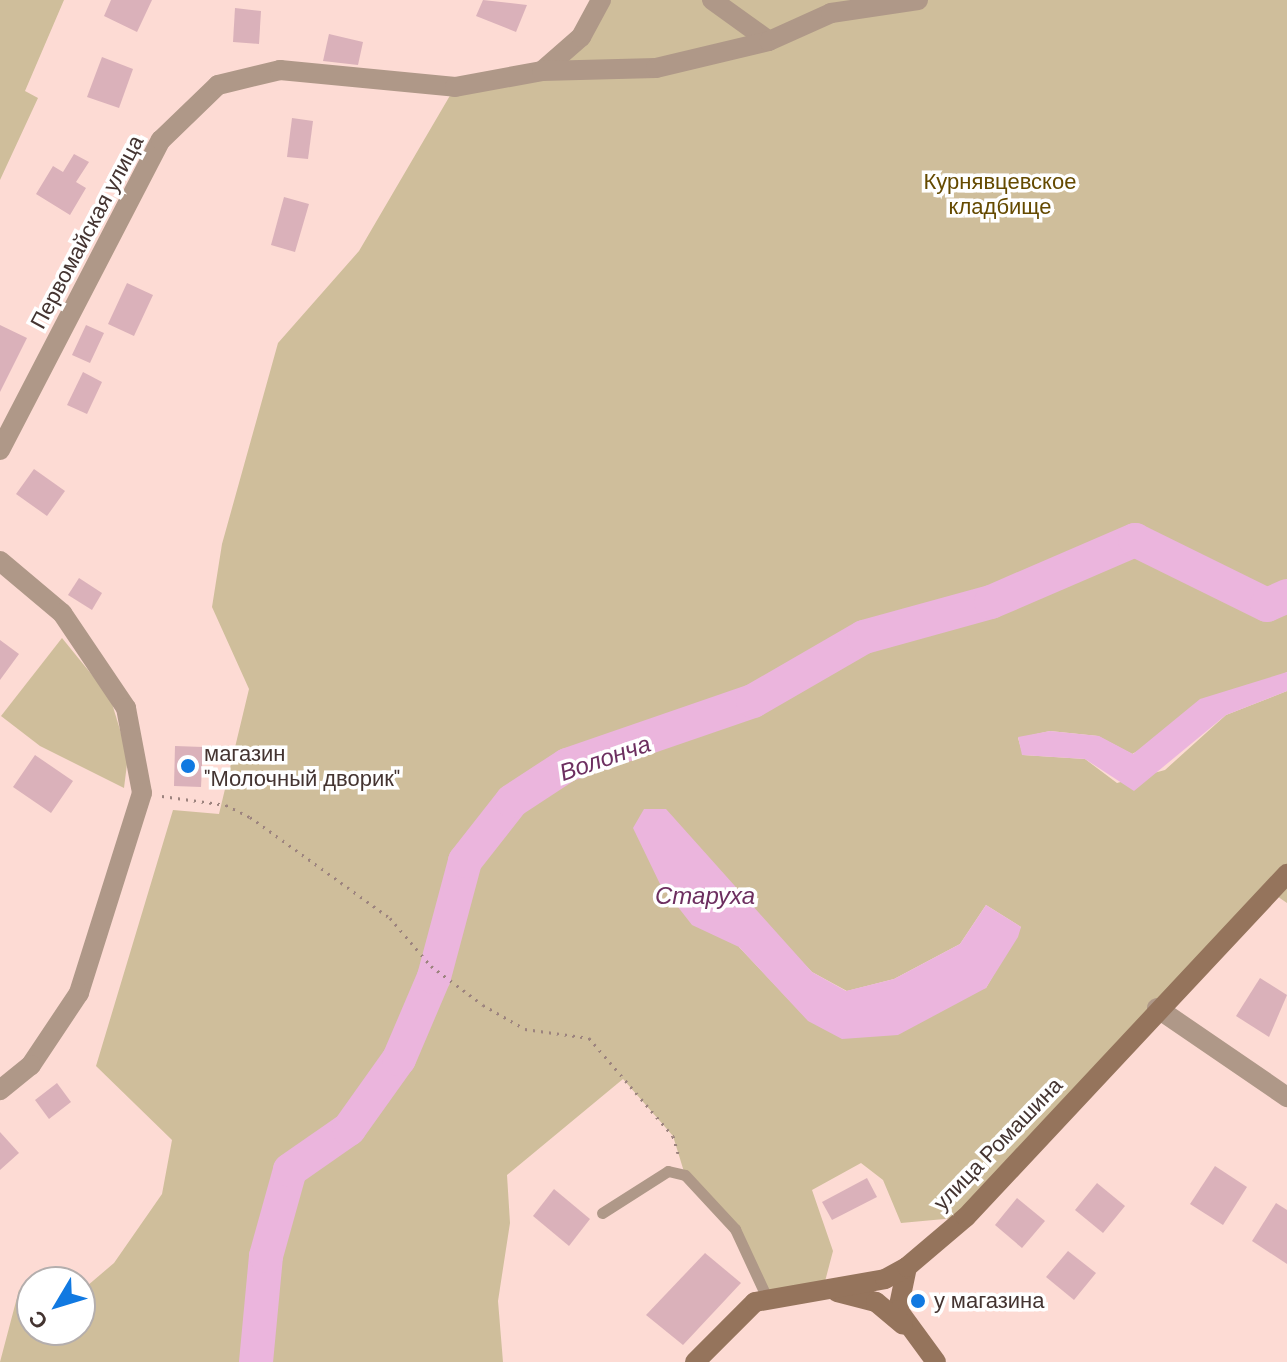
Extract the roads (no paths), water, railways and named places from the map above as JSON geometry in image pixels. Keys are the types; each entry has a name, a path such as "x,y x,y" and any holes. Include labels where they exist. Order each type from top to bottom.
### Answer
{"street":[{"path":"542,71 581,37 601,0"},
{"path":"712,0 769,41"},
{"name":"Первомайская улица","path":"0,450 161,140 218,85 280,70 455,87 542,71 656,68 769,41 831,13 918,0"},
{"path":"0,561 62,613 126,708 142,793 79,993 31,1065 0,1090"},
{"name":"улица Ромашина","path":"695,1362 721,1330 767,1298 885,1279 907,1267 966,1217 1157,1008 1287,874"},
{"path":"1157,1008 1287,1097"},
{"path":"907,1267 896,1299 915,1336"},
{"path":"823,1289 876,1302 915,1336 936,1362"}],"lane":[{"path":"602,1213 668,1171 685,1175 735,1229 767,1298"}],"water":[{"path":"1287,672 1287,691 1226,715 1134,791 1085,759 1022,755 1018,737 1050,731 1099,736 1133,754 1200,699"},
{"name":"Старуха","path":"644,809 666,809 812,972 846,991 894,979 960,944 986,905 1021,927 1018,937 986,988 898,1035 842,1039 808,1021 739,947 692,925 660,884 633,828"}],"waterway":[{"name":"Волонча","path":"256,1362 266,1256 290,1170 349,1129 399,1059 434,977 465,861 512,801 567,765 753,701 864,637 991,602 1135,540 1267,605 1287,596"}],"place":[{"name":"магазин \"Молочный дворик\"","path":"188,766"},
{"name":"у магазина","path":"918,1301"}],"park label":[{"name":"Курнявцевское кладбище","path":"1000,194"}]}
